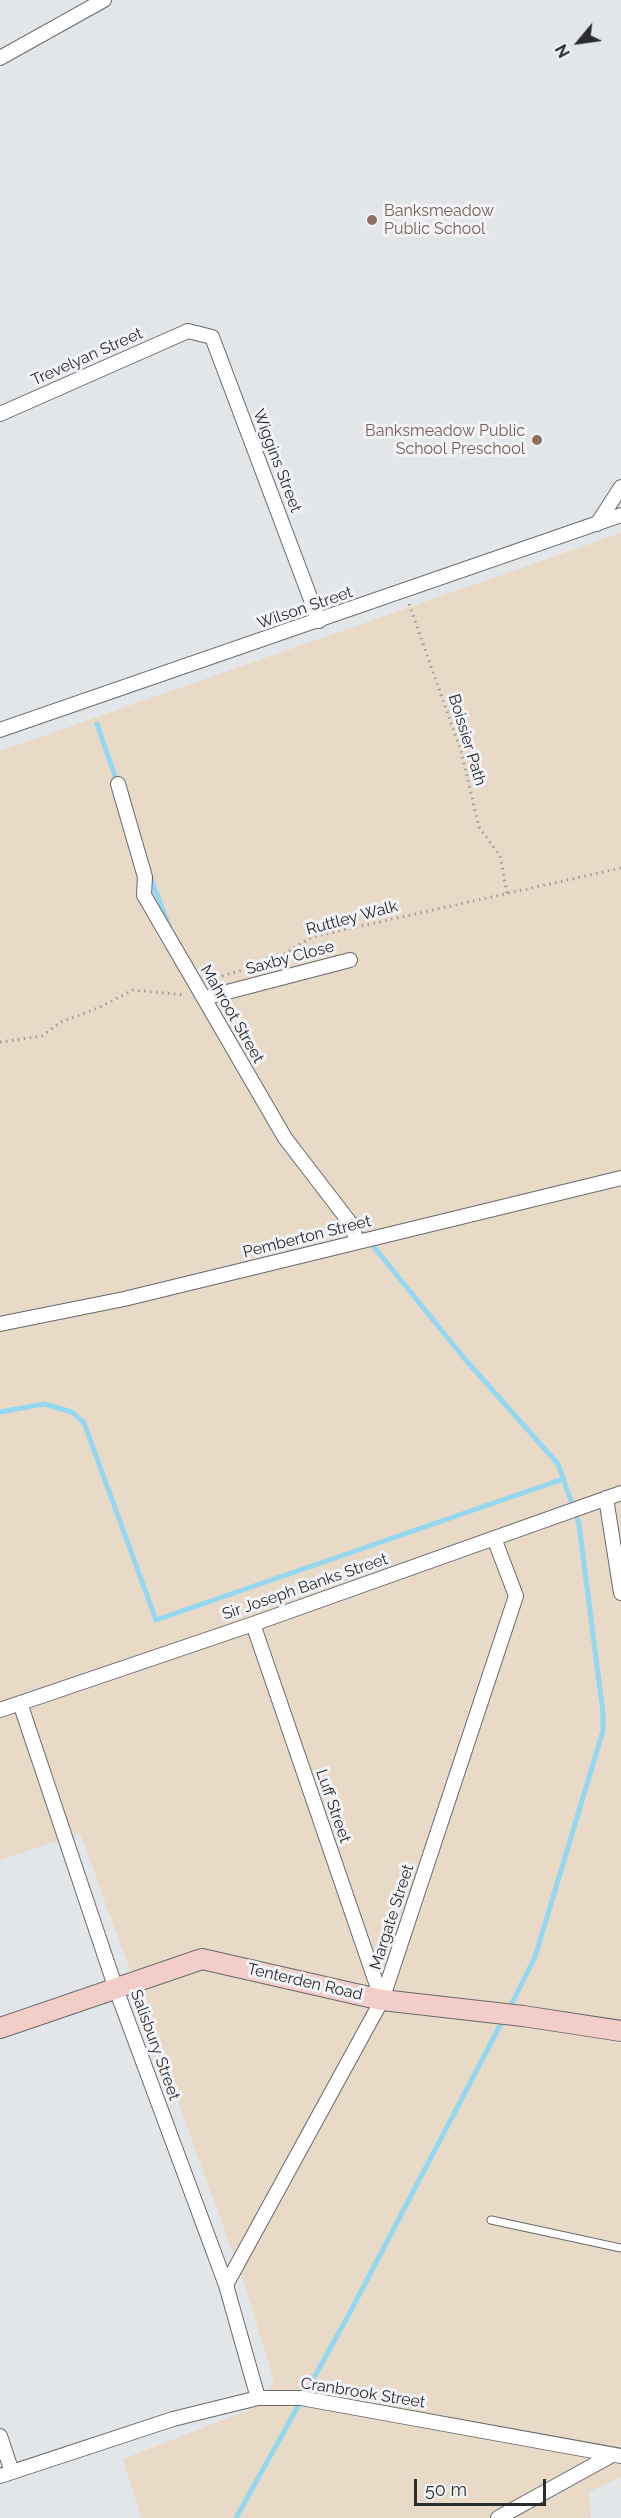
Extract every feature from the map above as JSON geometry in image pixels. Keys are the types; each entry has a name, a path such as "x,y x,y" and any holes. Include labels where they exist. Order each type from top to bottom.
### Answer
{"street":[{"path":"0,58 104,0"},
{"name":"Trevelyan Street","path":"0,414 188,331"},
{"name":"Wiggins Street","path":"188,331 212,337 319,621"},
{"path":"597,524 621,488"},
{"name":"Wilson Street","path":"0,730 621,515"},
{"name":"Mahroot Street","path":"118,784 145,877 144,895 285,1138 351,1224 357,1242"},
{"name":"Saxby Close","path":"201,993 350,960"},
{"name":"Pemberton Street","path":"0,1324 124,1299 621,1178"},
{"name":"Sir Joseph Banks Street","path":"0,1710 253,1624 621,1493"},
{"path":"606,1498 621,1593"},
{"name":"Margate Street","path":"226,2285 382,2000 516,1596 494,1538"},
{"name":"Luff Street","path":"253,1624 382,2000"},
{"name":"Salisbury Street","path":"20,1703 116,1989 226,2285 258,2398"},
{"name":"Tenterden Road","path":"0,2028 202,1959 382,2000 523,2016 621,2031"},
{"name":"Cranbrook Street","path":"6,2474 173,2420 258,2398 301,2398 616,2456"},
{"path":"0,2436 6,2474"},
{"path":"498,2518 616,2456"}],"lane":[{"path":"491,2220 621,2248"}],"path":[{"name":"Boissier Path","path":"405,591 461,752 479,827 500,856 507,893"},
{"name":"Ruttley Walk","path":"0,1042 42,1036 61,1022 98,1008 134,990 184,995 201,993 226,974 271,962 312,937 621,868"}],"shaded area":[{"path":"621,533 621,2477 589,2492 591,2518 141,2518 123,2459 261,2405 274,2381 246,2289 80,1833 0,1860 0,751"}],"waterway":[{"path":"97,724 117,782"},
{"path":"150,876 169,926"},
{"path":"357,1226 464,1358 558,1464 579,1524 603,1713 603,1731 535,1957 509,2009"},
{"path":"0,1412 44,1404 72,1412 84,1423 156,1620 563,1479"},
{"path":"236,2518 347,2318 504,2018"}],"place":[{"name":"Banksmeadow Public School","path":"372,220"},
{"name":"Banksmeadow Public School Preschool","path":"537,440"}]}
